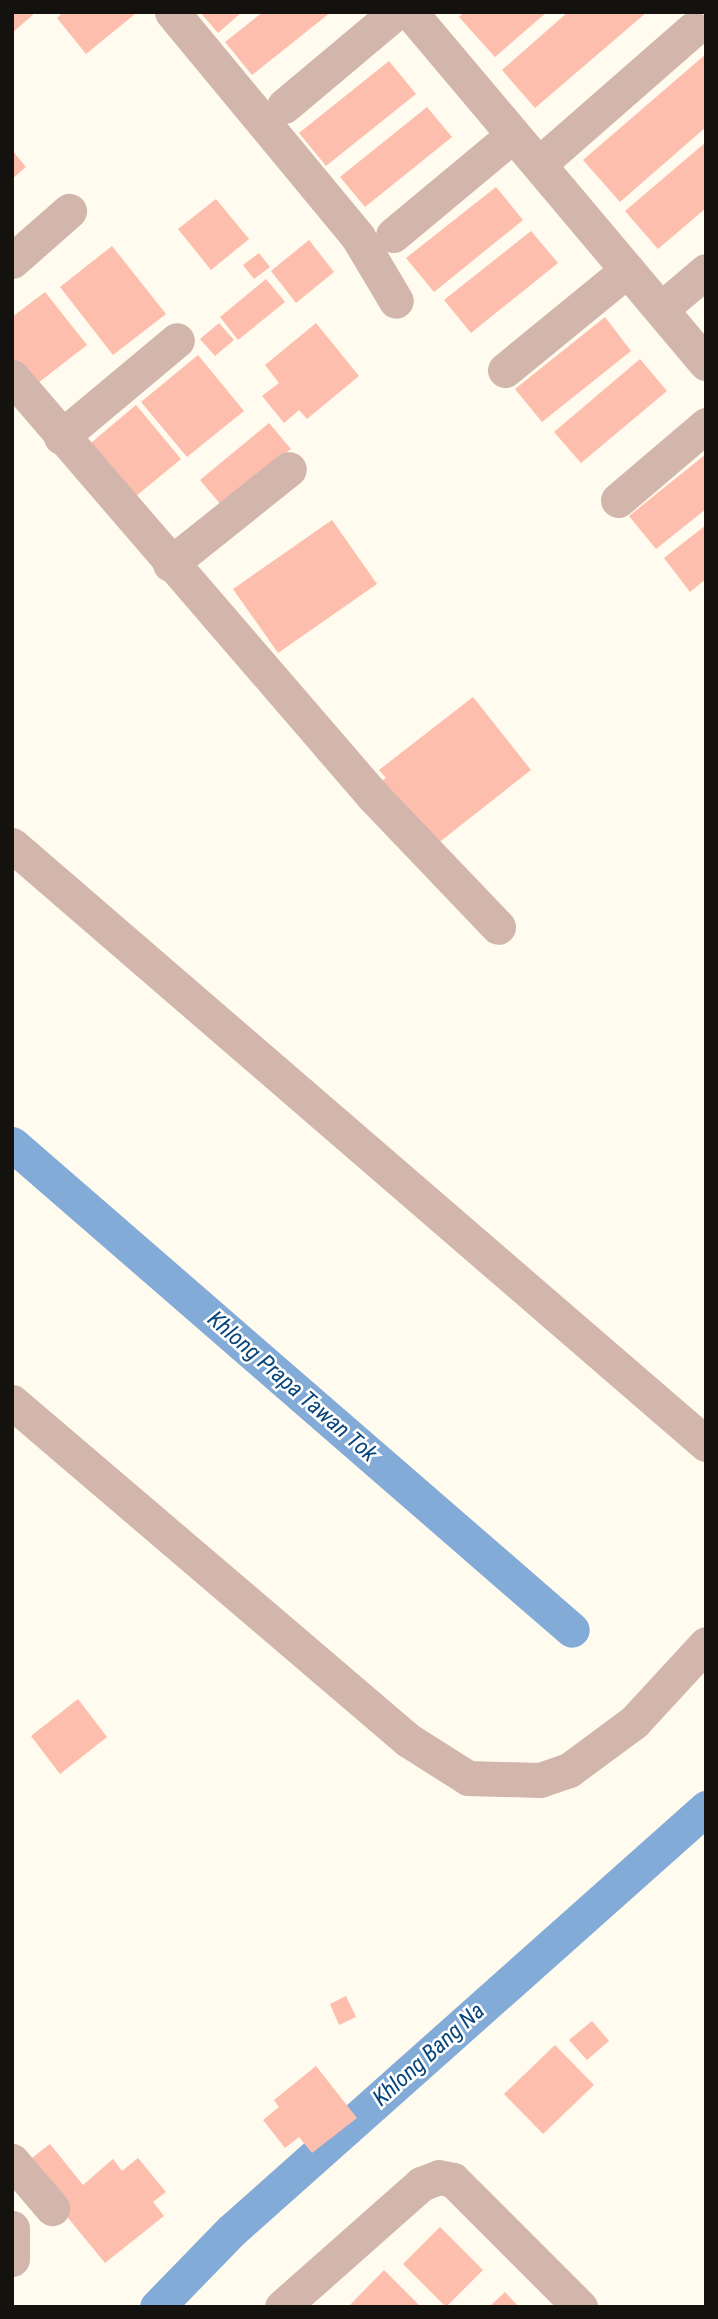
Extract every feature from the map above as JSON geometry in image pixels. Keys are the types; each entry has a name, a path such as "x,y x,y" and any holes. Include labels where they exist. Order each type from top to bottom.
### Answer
{"street":[{"path":"172,12 358,237 396,301"},
{"path":"284,106 414,15 706,363"},
{"path":"539,164 693,29"},
{"path":"393,235 513,135"},
{"path":"12,261 69,211"},
{"path":"505,370 627,270"},
{"path":"660,309 706,271"},
{"path":"61,437 177,340"},
{"path":"12,377 170,564 373,796 498,927"},
{"path":"618,500 706,425"},
{"path":"170,564 289,469"},
{"path":"12,845 706,1444"},
{"path":"12,1402 408,1740 468,1778 540,1780 569,1770 634,1722 706,1644"},
{"path":"12,2161 52,2208"},
{"path":"282,2307 421,2184 439,2177 453,2180 580,2307"},
{"path":"12,2228 12,2259"}],"building":[{"path":"12,12 36,12 12,33"},
{"path":"63,12 135,14 86,54 57,18"},
{"path":"200,12 242,12 218,33"},
{"path":"263,12 331,12 252,75 225,42"},
{"path":"464,12 547,12 495,57 459,17"},
{"path":"568,12 647,12 535,108 502,70"},
{"path":"706,54 706,127 620,202 583,160"},
{"path":"389,61 416,94 326,166 299,133"},
{"path":"427,107 452,137 365,207 340,177"},
{"path":"706,142 706,208 658,249 625,211"},
{"path":"12,150 26,167 12,179"},
{"path":"496,187 523,220 434,292 406,258"},
{"path":"216,199 249,239 211,270 178,229"},
{"path":"531,231 558,263 471,333 444,300"},
{"path":"309,240 334,272 296,303 271,271"},
{"path":"112,246 166,314 113,355 60,287"},
{"path":"259,253 270,267 254,279 243,265"},
{"path":"266,279 285,302 238,340 220,317"},
{"path":"45,292 87,345 29,390 12,369 12,317"},
{"path":"605,317 631,351 542,422 515,389"},
{"path":"219,323 234,340 215,356 200,339"},
{"path":"316,323 359,376 307,419 299,410 284,423 262,396 279,383 265,365"},
{"path":"198,355 244,411 187,457 141,402"},
{"path":"640,359 667,391 581,463 554,432"},
{"path":"136,405 181,459 124,506 79,453"},
{"path":"269,423 291,449 222,506 200,480"},
{"path":"706,454 706,509 656,549 629,516"},
{"path":"332,520 377,584 278,653 233,589"},
{"path":"706,525 706,579 690,592 664,558"},
{"path":"473,697 531,770 437,844 375,785 386,778 379,770"},
{"path":"78,1699 107,1737 60,1774 31,1736"},
{"path":"346,1996 356,2017 339,2025 330,2004"},
{"path":"592,2021 609,2041 587,2060 569,2040"},
{"path":"555,2045 594,2085 543,2134 504,2094"},
{"path":"316,2066 357,2118 312,2153 299,2137 285,2148 263,2120 279,2107 274,2100"},
{"path":"50,2144 83,2185 113,2159 122,2171 138,2158 166,2192 153,2202 164,2216 105,2263 24,2164"},
{"path":"440,2227 483,2270 446,2307 403,2264"},
{"path":"384,2270 421,2307 348,2307"},
{"path":"505,2292 519,2307 489,2307"}],"waterway":[{"name":"Khlong Prapa Tawan Tok","path":"12,1144 572,1630"},
{"name":"Khlong Bang Na","path":"157,2307 232,2230 706,1808"}]}
